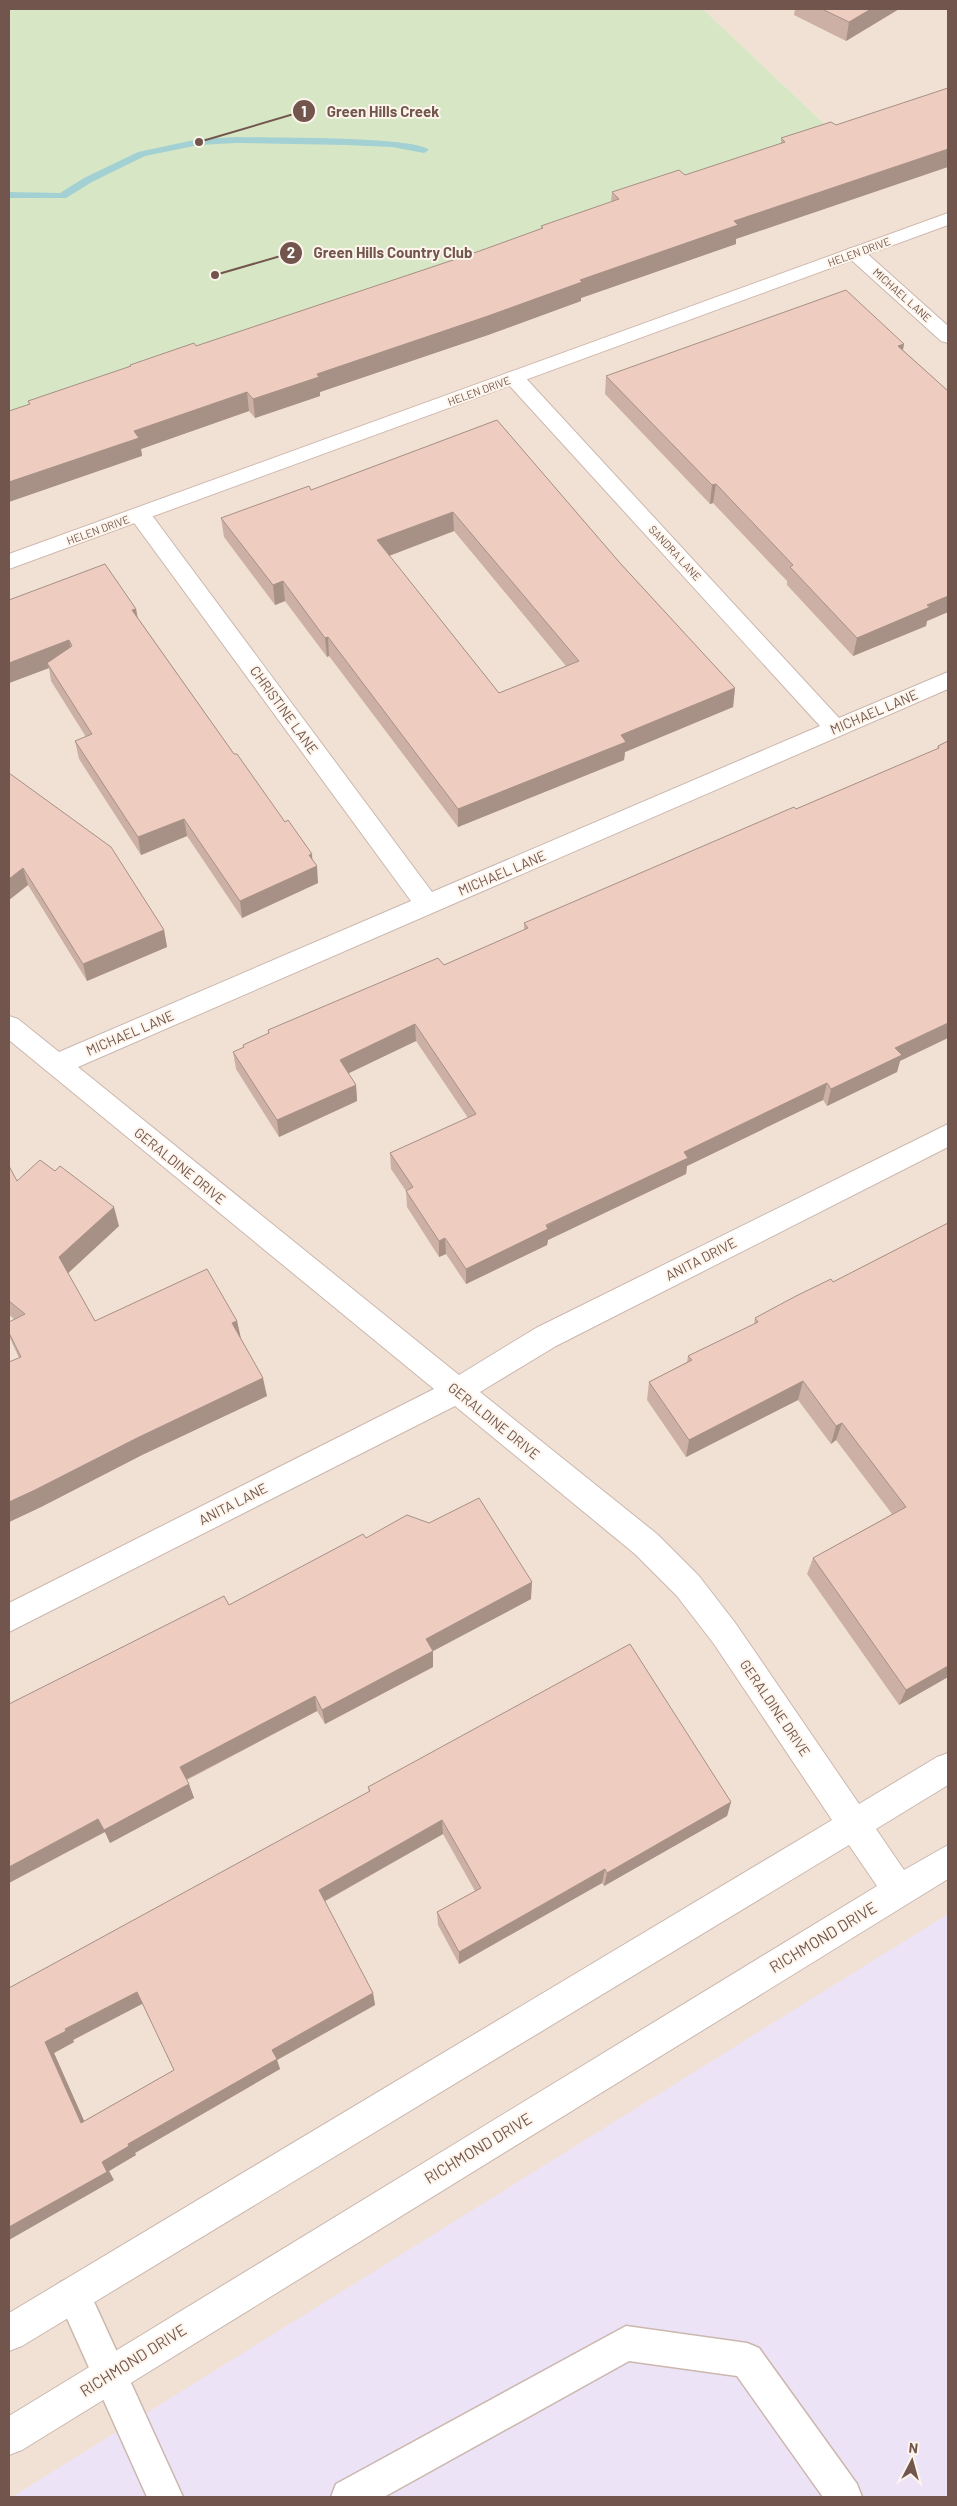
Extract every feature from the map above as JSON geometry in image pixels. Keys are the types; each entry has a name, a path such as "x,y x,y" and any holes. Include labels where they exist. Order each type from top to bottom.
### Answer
{"street":[{"name":"HELEN DRIVE","path":"9,562 948,219"},
{"name":"MICHAEL LANE","path":"855,253 948,338"},
{"name":"SANDRA LANE","path":"514,378 836,729"},
{"name":"CHRISTINE LANE","path":"140,515 428,905"},
{"name":"MICHAEL LANE","path":"56,1065 948,680"},
{"name":"GERALDINE DRIVE","path":"9,1026 646,1544 688,1586 725,1634 898,1891"},
{"name":"ANITA DRIVE","path":"457,1391 546,1338 948,1135"},
{"name":"ANITA LANE","path":"9,1618 457,1391"},
{"path":"9,2333 948,1768"},
{"name":"RICHMOND DRIVE","path":"9,2437 948,1861"}],"lane":[{"path":"74,2294 165,2497"},
{"path":"349,2497 626,2342 747,2360 844,2497"}],"shaded area":[{"path":"703,9 948,9 948,2497 9,2497 9,417 834,133"},
{"path":"948,1914 948,2497 12,2497"}],"green space":[{"path":"9,9 703,9 835,134 9,417"}],"building":[{"path":"822,9 871,9 849,22"},
{"path":"948,88 948,149 734,221 738,225 580,280 582,282 488,316 317,374 319,377 253,399 247,392 134,431 139,438 9,482 9,411 30,404 28,401 194,343 196,346 474,253 543,228 541,226 619,199 612,192 679,170 685,175 785,142 781,138 831,122 836,125"},
{"path":"846,290 904,344 898,346 948,391 948,596 927,605 930,607 857,638 790,567 793,565 716,484 712,485 606,376"},
{"path":"497,420 620,563 735,688 621,735 626,742 458,809 328,637 325,638 283,581 273,585 221,518 309,486 311,490","holes":["453,512 579,661 499,693 377,540"]},
{"path":"105,564 136,609 132,610 234,754 237,754 285,822 288,820 312,854 309,855 317,866 240,901 184,819 138,837 75,741 92,734 47,663 72,646 69,640 9,663 9,600"},
{"path":"948,741 948,1023 895,1048 902,1055 831,1089 827,1083 684,1152 688,1158 546,1225 548,1229 466,1269 445,1238 439,1241 406,1191 413,1187 390,1153 476,1114 415,1024 340,1060 356,1085 277,1120 233,1052 244,1047 243,1045 269,1033 268,1030 438,958 444,965 528,928 524,923 794,807 796,809 939,748 938,746"},
{"path":"9,773 111,847 164,930 83,964 23,868 9,879"},
{"path":"40,1160 55,1171 60,1166 114,1207 59,1257 95,1321 207,1269 237,1321 232,1323 263,1378 9,1502 9,1362 21,1357 9,1333 9,1322 25,1314 9,1301 9,1166 17,1181"},
{"path":"948,1223 948,1666 906,1690 813,1558 906,1507 842,1423 836,1426 803,1381 689,1440 649,1382 692,1360 688,1356 758,1322 755,1318 796,1296 831,1279 833,1282"},
{"path":"479,1498 532,1582 426,1639 433,1651 322,1710 315,1696 180,1767 189,1784 104,1830 98,1819 9,1867 9,1704 224,1596 229,1605 363,1534 366,1538 407,1515 429,1523"},
{"path":"630,1644 731,1802 607,1873 605,1869 459,1952 437,1912 481,1888 442,1820 319,1890 373,1993 272,2050 277,2059 128,2144 129,2146 102,2162 107,2172 9,2227 9,1988 370,1791 368,1787","holes":["137,1992 174,2070 81,2123 45,2042 66,2031 65,2029"]}],"waterway":[{"path":"9,195 62,196 88,180 142,154 199,142 236,140 345,142 392,144 424,150"}],"place":[{"name":"Green Hills Creek","path":"199,142"},
{"name":"Green Hills Country Club","path":"215,275"}]}
